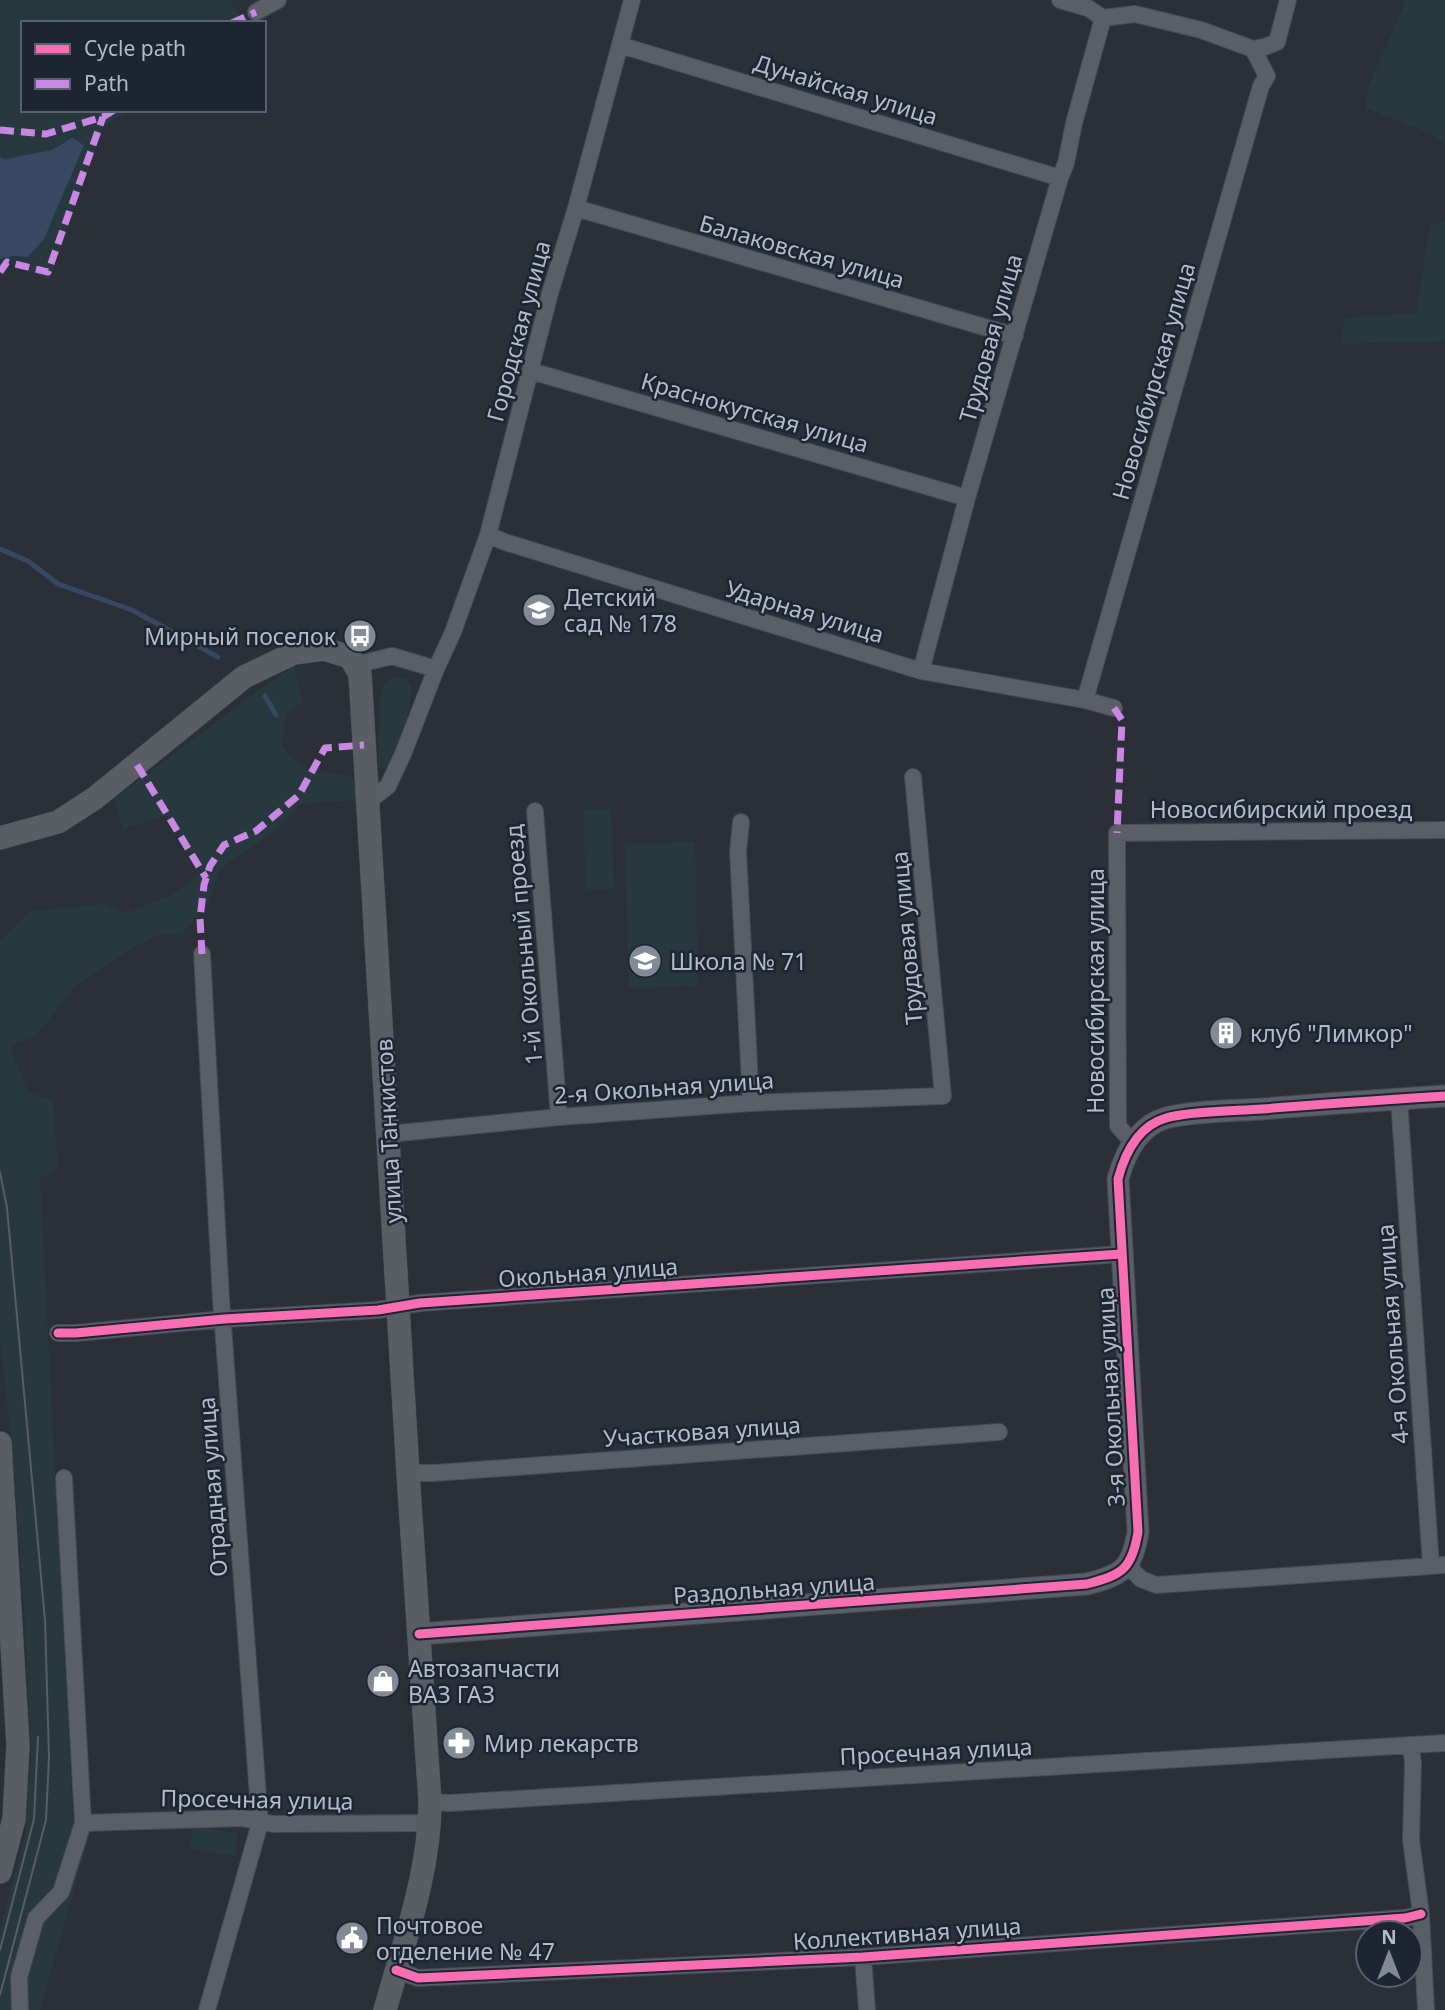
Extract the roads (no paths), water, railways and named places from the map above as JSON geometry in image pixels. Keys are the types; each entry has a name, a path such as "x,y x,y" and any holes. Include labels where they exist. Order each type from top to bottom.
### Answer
{"main road":[{"path":"0,838 58,822 95,798 244,677 293,653 324,649 350,657 355,665"},
{"name":"улица Танкистов","path":"355,665 360,674 430,1812 423,1870 386,2010"},
{"path":"0,1443 18,1745 14,1819 0,1872"}],"street":[{"path":"256,12 278,0"},
{"name":"Городская улица","path":"368,802 388,786 403,754 453,632 488,535 550,293 576,208 632,0"},
{"path":"1060,0 1088,8 1103,19 1135,14 1201,30 1253,49 1277,42 1288,0"},
{"name":"Трудовая улица","path":"921,671 967,498 1059,178 1066,163 1074,123 1103,19"},
{"name":"Дунайская улица","path":"620,45 1059,178"},
{"name":"Новосибирская улица","path":"1085,700 1261,86 1267,76 1253,49"},
{"name":"Балаковская улица","path":"576,208 1015,336"},
{"name":"Краснокутская улица","path":"531,372 967,498"},
{"name":"Ударная улица","path":"488,535 921,671 1085,700 1114,708"},
{"path":"355,665 392,656 436,668"},
{"name":"Трудовая улица","path":"913,777 943,1096"},
{"name":"1-й Окольный проезд","path":"535,811 559,1117"},
{"path":"741,821 738,852 751,1103"},
{"name":"Новосибирский проезд","path":"1117,833 1445,830"},
{"name":"Новосибирская улица","path":"1117,833 1118,1126 1133,1143"},
{"name":"Отрадная улица","path":"202,954 224,1319 260,1823 207,2010"},
{"name":"2-я Окольная улица","path":"389,1134 559,1117 751,1103 943,1096"},
{"path":"1133,1143 1145,1130 1165,1118 1445,1096"},
{"name":"4-я Окольная улица","path":"1399,1099 1438,1565"},
{"name":"3-я Окольная улица","path":"1128,1566 1138,1532 1118,1178 1133,1143"},
{"name":"Окольная улица","path":"58,1333 378,1310 434,1302 1121,1254"},
{"name":"Участковая улица","path":"408,1473 999,1432"},
{"path":"20,2010 19,1977 36,1918 61,1892 83,1823 64,1478"},
{"path":"1128,1566 1141,1579 1156,1585 1438,1565"},
{"name":"Раздольная улица","path":"419,1634 1087,1584 1105,1580 1128,1566"},
{"name":"Просечная улица","path":"83,1823 242,1818 260,1823 430,1812 450,1803 1445,1742"},
{"path":"1411,1745 1411,1840 1421,1914 1426,2010"},
{"name":"Коллективная улица","path":"396,1970 418,1978 863,1957 1405,1918 1421,1914"},
{"path":"863,1957 867,2010"}],"water":[{"path":"72,138 84,145 44,239 28,257 0,259 0,157 5,159 52,150"}],"waterway":[{"path":"0,549 28,561 58,584 132,610 218,657"},
{"path":"265,696 276,715"}],"tram line":[{"path":"0,1172 7,1208 45,1620 49,1757 46,1820 0,1995"},
{"path":"0,1950 34,1819 38,1737"}],"place":[{"name":"Детский сад № 178","path":"539,610"},
{"name":"Мирный поселок","path":"360,636"},
{"name":"Школа № 71","path":"645,961"},
{"name":"клуб \"Лимкор\"","path":"1226,1033"},
{"name":"Автозапчасти ВАЗ ГАЗ","path":"383,1681"},
{"name":"Мир лекарств","path":"459,1743"},
{"name":"Почтовое отделение № 47","path":"352,1938"}]}
